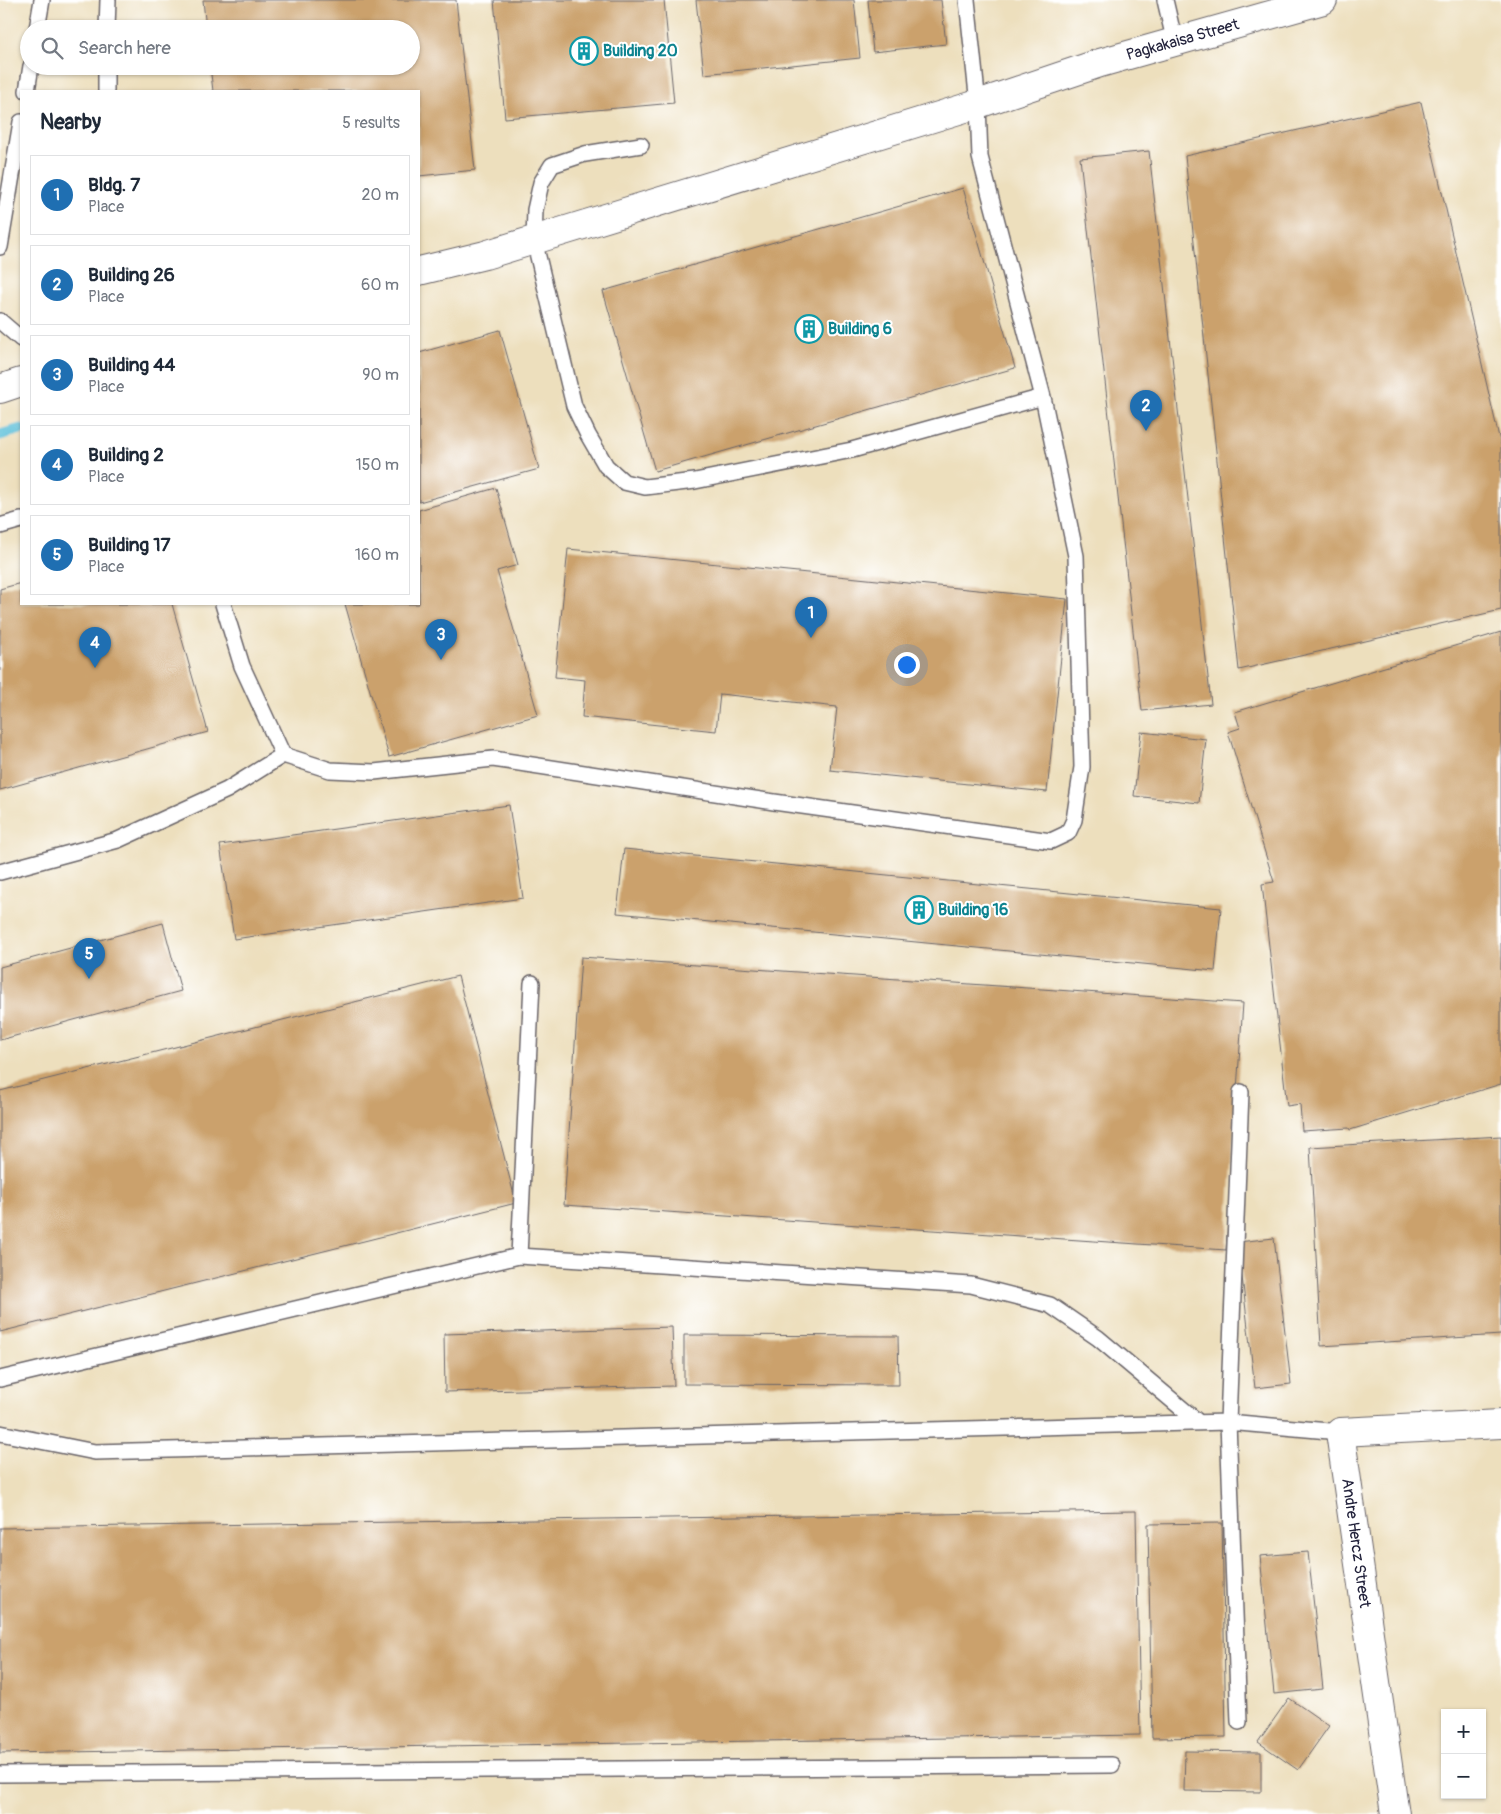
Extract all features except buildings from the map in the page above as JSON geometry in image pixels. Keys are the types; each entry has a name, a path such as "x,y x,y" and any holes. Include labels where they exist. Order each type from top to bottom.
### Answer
{"street":[{"name":"Pagkakaisa Street","path":"420,271 534,240 978,104 1100,63 1323,0"},
{"path":"0,389 20,382"},
{"path":"1340,1432 1501,1424"},
{"name":"Andre Hercz Street","path":"1340,1432 1395,1814"}],"lane":[{"path":"39,20 42,0"},
{"path":"107,20 108,0"},
{"path":"223,605 242,666 283,755 330,770 374,772 493,759 774,802 1052,841 1068,833 1074,820 1082,767 1076,556 1044,396 980,157 978,104 967,0"},
{"path":"1165,0 1175,43"},
{"path":"27,90 30,75"},
{"path":"106,75 106,90"},
{"path":"0,247 20,128"},
{"path":"641,145 585,154 552,165 541,183 535,210 534,240 574,406 606,466 624,482 646,488 695,481 842,452 1044,396"},
{"path":"0,321 20,338"},
{"path":"0,526 20,520"},
{"path":"0,872 118,840 226,790 283,755"},
{"path":"519,1256 532,983"},
{"path":"1239,1722 1228,1422 1241,1092"},
{"path":"0,1379 519,1256 971,1285 1050,1305 1098,1338 1198,1422"},
{"path":"0,1433 95,1452 1198,1422 1228,1422 1340,1432"},
{"path":"0,1774 1112,1765"}],"waterway":[{"path":"0,435 20,429"}],"place":[{"name":"Building 20","path":"584,51"},
{"name":"Building 6","path":"809,329"},
{"name":"Building 26","path":"1146,431"},
{"name":"Bldg. 7","path":"811,638"},
{"name":"Building 44","path":"441,660"},
{"name":"Building 2","path":"95,668"},
{"name":"Building 16","path":"919,910"},
{"name":"Building 17","path":"89,979"}]}
